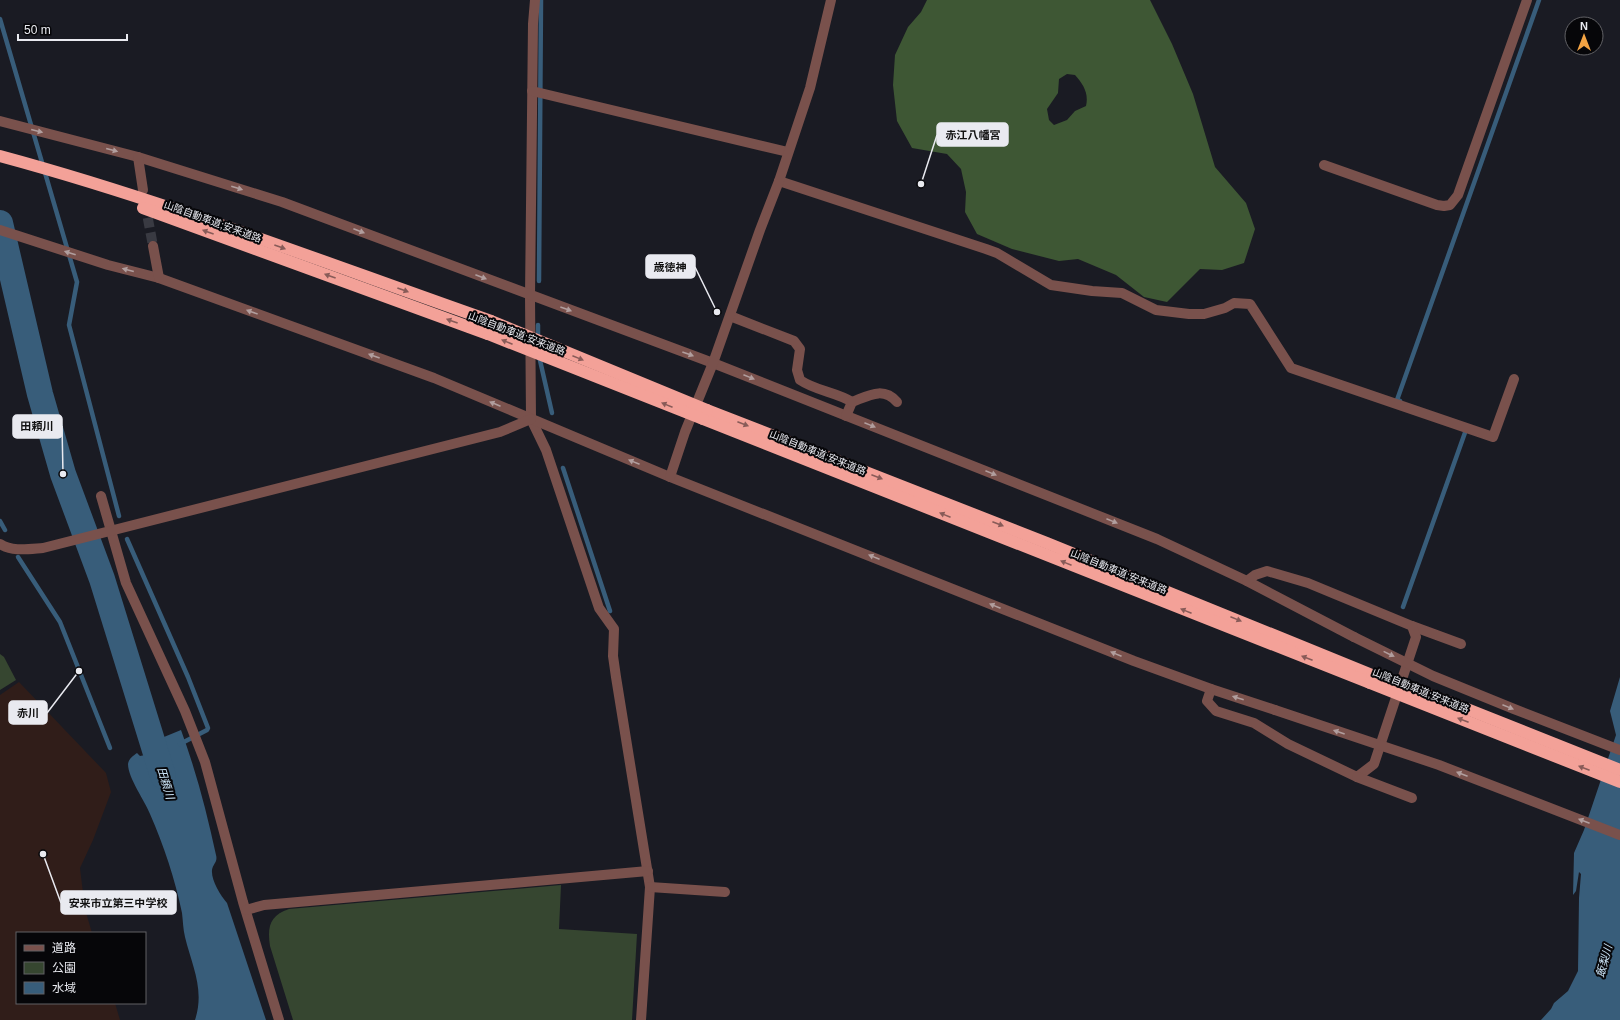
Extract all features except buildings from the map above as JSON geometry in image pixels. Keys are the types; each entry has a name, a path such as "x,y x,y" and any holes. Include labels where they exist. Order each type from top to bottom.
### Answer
{"highway":[{"name":"山陰自動車道;安来道路","path":"0,156 44,168 123,197 1047,543 1620,782"},
{"name":"山陰自動車道;安来道路","path":"0,165 123,197 236,231 491,321 705,415"},
{"name":"山陰自動車道;安来道路","path":"1371,679 1462,707 1620,770"}],"street":[{"path":"535,0 538,92 530,296 531,419 546,450 599,608 614,629 613,656 650,887 641,1020"},
{"path":"670,477 685,432 713,363 779,181 810,88 831,0"},
{"path":"1324,165 1437,205 1450,205 1458,195 1527,0"},
{"path":"538,92 788,152"},
{"path":"0,121 138,157 282,202 530,296 713,363 1157,539 1247,581 1354,637 1433,676 1620,750"},
{"path":"138,157 143,190"},
{"path":"779,181 997,253 1051,286 1122,293 1156,310 1189,314 1204,314 1225,308 1234,303 1250,304 1291,368 1494,437 1514,379"},
{"path":"0,230 108,265 159,278 434,378 670,477 1126,658 1211,689 1439,765 1620,835"},
{"path":"153,246 159,278"},
{"path":"730,316 794,341 800,349 797,370 800,380 810,386 852,402 882,393 887,394 897,402"},
{"path":"846,416 852,402"},
{"path":"0,544 13,549 43,548 500,432 531,419"},
{"path":"100,496 108,531 126,583 176,691 205,762 246,910 279,1020"},
{"path":"1247,581 1254,575 1267,571 1301,581 1412,626 1461,644"},
{"path":"1357,777 1374,764 1416,637 1412,626"},
{"path":"1211,689 1207,701 1216,711 1254,723 1288,744 1357,777 1412,798"},
{"path":"246,910 264,905 648,871"},
{"path":"650,887 725,892"}],"shaded area":[{"path":"19,682 106,773 111,792 93,840 80,868 85,909 92,932 16,932 16,1004 115,1004 120,1020 0,1020 0,695"}],"green space":[{"path":"927,0 1150,0 1172,44 1193,94 1215,167 1246,203 1255,229 1244,263 1222,270 1200,269 1167,302 1144,297 1116,275 1078,259 1059,261 1012,249 977,234 965,212 966,192 961,169 947,154 912,148 897,121 893,85 895,55 908,27 921,12","holes":["1067,74 1075,75 1085,89 1087,97 1086,106 1075,111 1067,120 1054,125 1049,120 1047,109 1058,93 1059,79"]},
{"path":"0,654 4,657 16,680 0,690"},
{"path":"561,885 559,929 637,934 632,1020 293,1020 269,939 271,923 274,918 283,912 289,909"}],"water":[{"name":"飯梨川","path":"1620,677 1620,1020 1541,1020 1551,1009 1554,1003 1568,991 1578,971 1579,898 1581,874 1579,872 1576,891 1573,895 1574,853 1584,830 1616,735 1610,711"},
{"path":"181,730 201,792 216,855 212,870 214,883 227,903 266,1020 195,1020 198,1009 198,988 184,934 182,913 176,888 160,838 148,809 131,776 128,764 130,759 137,753 140,756 145,755 142,746"}],"waterway":[{"path":"539,281 541,0"},
{"path":"1400,401 1397,400 1539,0"},
{"path":"0,19 77,282 69,325 119,516"},
{"name":"田頼川","path":"0,223 40,394 63,474 102,579 163,776"},
{"path":"538,325 538,339"},
{"path":"539,356 552,413"},
{"path":"1403,607 1467,427"},
{"path":"563,468 610,611"},
{"path":"0,521 5,530"},
{"path":"127,539 188,677 208,728 207,730 180,744"},
{"path":"18,557 60,622 110,748"}],"tunnel":[{"path":"145,203 153,246"}],"place":[{"name":"赤江八幡宮","path":"921,184"},
{"name":"歳徳神","path":"717,312"},
{"name":"田頼川","path":"63,474"},
{"name":"赤川","path":"79,671"},
{"name":"安来市立第三中学校","path":"43,854"}]}
